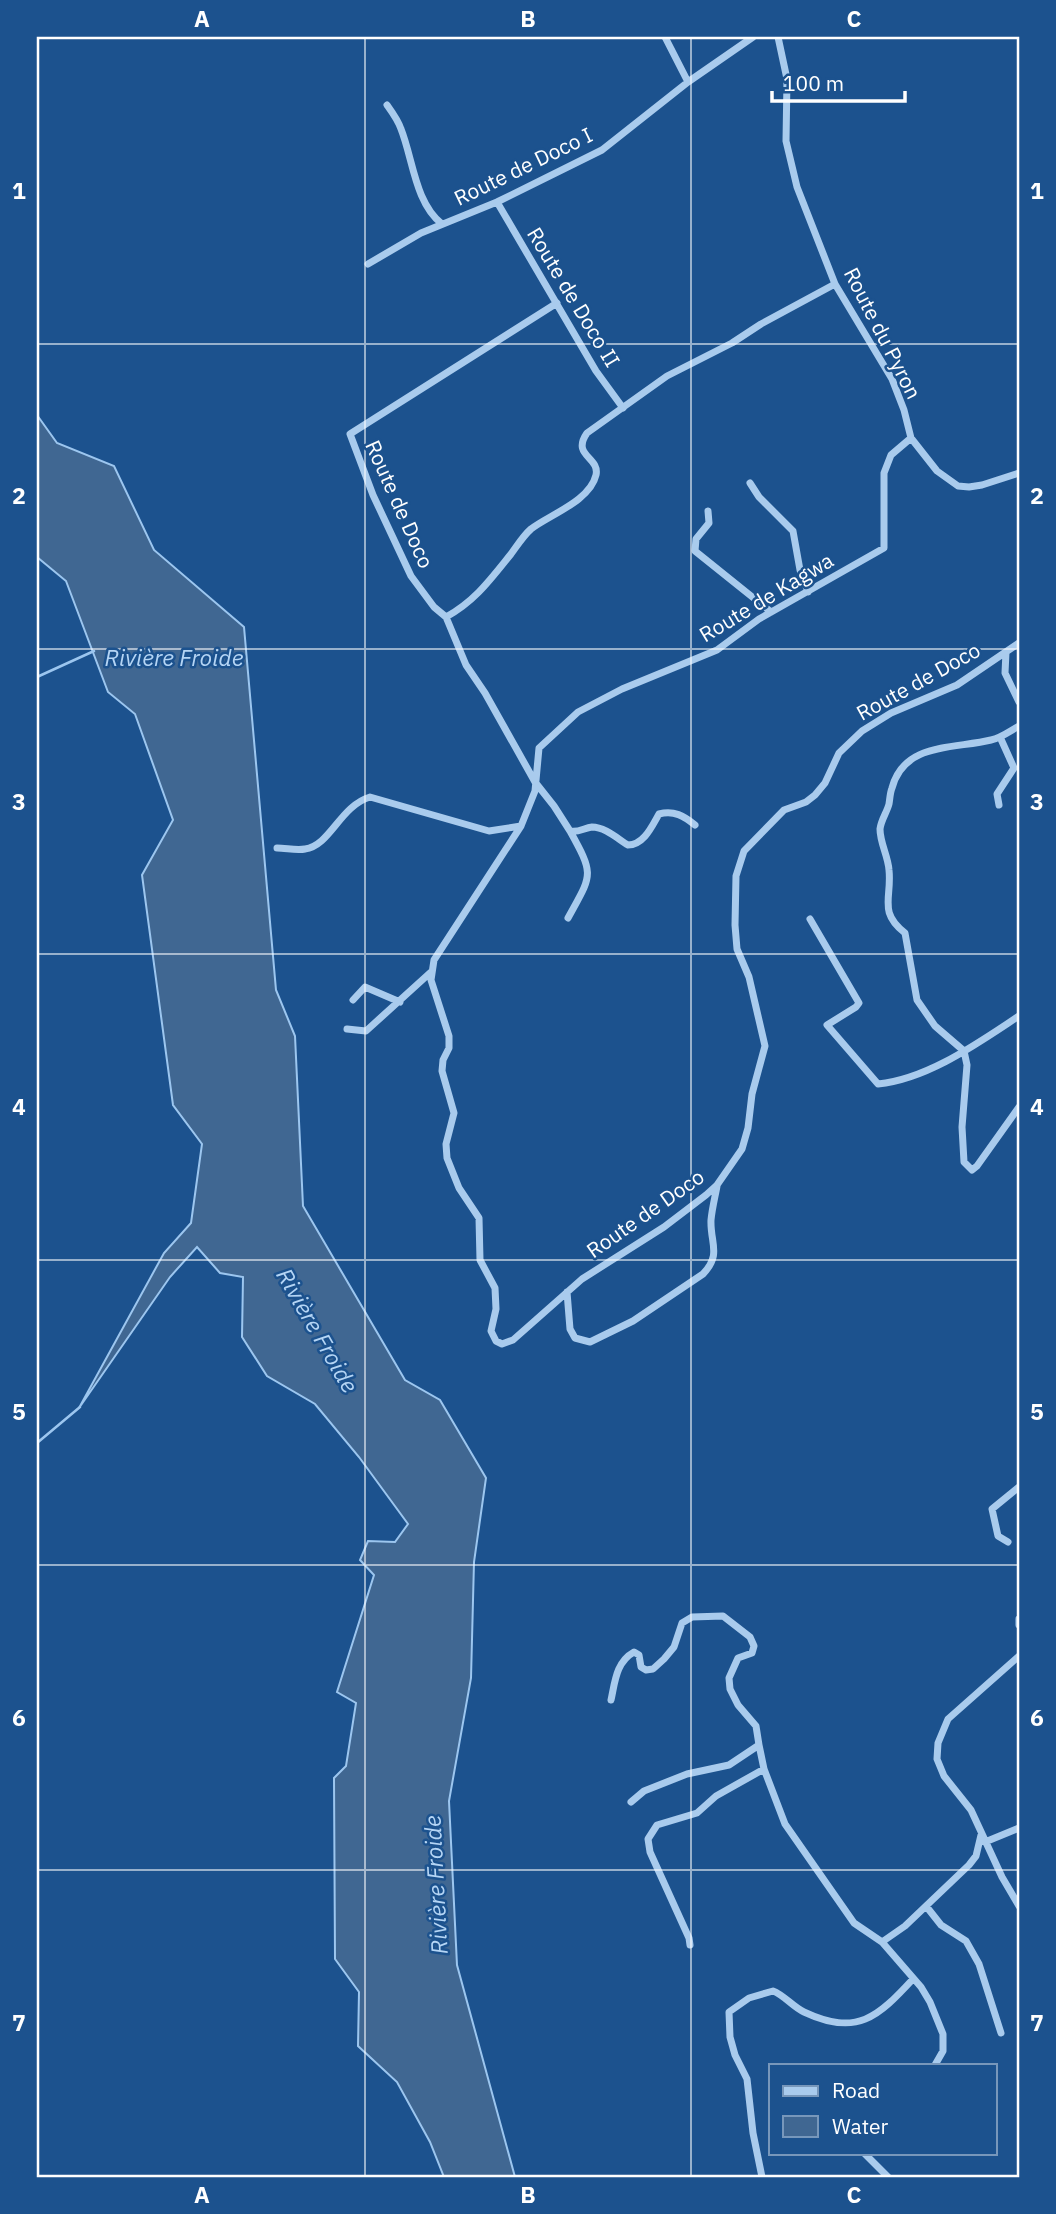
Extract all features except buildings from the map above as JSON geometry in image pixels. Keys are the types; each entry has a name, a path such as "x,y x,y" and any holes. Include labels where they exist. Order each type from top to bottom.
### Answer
{"street":[{"path":"666,37 688,82"},
{"name":"Route de Doco I","path":"368,264 415,236 497,202 602,150 688,82 753,37"},
{"name":"Route du Pyron","path":"778,37 787,79 786,141 797,187 835,284 892,379 911,438 937,471 958,486 982,485 1019,472"},
{"path":"387,105 401,127 414,173 429,209 442,224"},
{"name":"Route de Doco II","path":"497,202 596,370 623,408"},
{"path":"568,918 587,882 588,867 554,806 535,782 485,693 466,665 446,617 467,606 530,530 566,509 590,486 596,475 596,468 582,449 581,441 587,433 667,376 732,343 835,284"},
{"name":"Route de Doco","path":"446,617 434,607 411,576 373,495 349,434 556,303"},
{"name":"Route de Kagwa","path":"521,826 535,791 538,748 578,712 622,690 717,650 771,612 884,548 884,473 891,455 911,438"},
{"path":"750,483 758,497 793,531 800,570 808,592"},
{"path":"708,511 709,523 696,540 695,551 771,612"},
{"name":"Route de Doco","path":"430,972 449,1036 449,1048 443,1060 442,1072 454,1113 446,1144 447,1158 458,1188 479,1218 480,1260 495,1288 496,1309 492,1337 502,1344 508,1343 598,1267 664,1227 718,1185 742,1149 748,1128 752,1094 765,1046 749,977 737,949 736,876 744,851 784,810 806,802 815,795 825,783 839,753 862,731 891,713 957,684 1019,643"},
{"name":"Route de Doco","path":"1006,652 1005,673 1019,702"},
{"path":"1019,726 989,741 954,744 918,754 903,767 892,786 889,806 880,826 890,873 887,897 889,915 893,924 905,933 917,1000 935,1026 964,1051 967,1065 962,1127 964,1162 972,1170 1019,1107"},
{"path":"999,805 997,794 1014,768 1000,737"},
{"path":"277,848 305,849 319,844 349,808 370,797 489,831 521,826"},
{"path":"569,831 598,828 628,845 634,845 640,843 659,814 664,812 685,816 695,825"},
{"path":"347,1029 366,1031 430,972 434,960 464,918 521,826"},
{"path":"810,919 859,1003 827,1025 878,1084 898,1082 964,1051 1019,1016"},
{"path":"353,1000 365,986 400,1002"},
{"path":"566,1292 570,1329 575,1338 590,1342 633,1321 703,1274 712,1265 715,1251 711,1222 718,1185"},
{"path":"1009,1542 997,1533 992,1509 1019,1487"},
{"path":"611,1700 619,1668 628,1655 634,1652 639,1655 641,1667 646,1670 653,1668 674,1647 682,1623 692,1617 723,1616 750,1637 754,1646 752,1653 738,1658 729,1678 730,1689 738,1706 756,1726 764,1769 785,1824 854,1923 882,1942 930,2002 943,2034 943,2051 936,2064"},
{"path":"1019,1619 1019,1625"},
{"path":"1019,1656 948,1718 938,1743 937,1759 944,1776 971,1810 984,1841 1019,1906"},
{"path":"631,1802 659,1784 687,1774 729,1765 759,1745"},
{"path":"690,1945 654,1863 648,1839 657,1825 696,1813 716,1797 764,1769"},
{"path":"882,1942 905,1926 970,1866 984,1841 1019,1828"},
{"path":"926,1906 940,1925 965,1941 979,1964 1001,2033"},
{"path":"762,2177 753,2133 747,2079 735,2055 730,2037 729,2012 749,1998 773,1991 805,2013 830,2021 853,2024 880,2013 913,1979"},
{"path":"865,2154 888,2177"}],"water":[{"name":"Rivière Froide","path":"37,415 57,443 114,466 154,550 244,627 276,990 295,1036 303,1206 405,1380 440,1400 486,1478 474,1562 471,1678 449,1801 457,1965 515,2177 444,2177 430,2142 397,2082 358,2046 359,1992 335,1959 334,1778 346,1766 356,1703 337,1692 374,1575 360,1560 368,1541 395,1542 408,1524 359,1457 315,1404 267,1376 242,1337 243,1277 220,1273 197,1247 170,1277 79,1408 164,1253 191,1223 202,1144 173,1105 142,875 173,820 135,714 108,692 66,581 37,557"}],"waterway":[{"path":"37,677 94,651"},
{"path":"37,1443 80,1407"}]}
